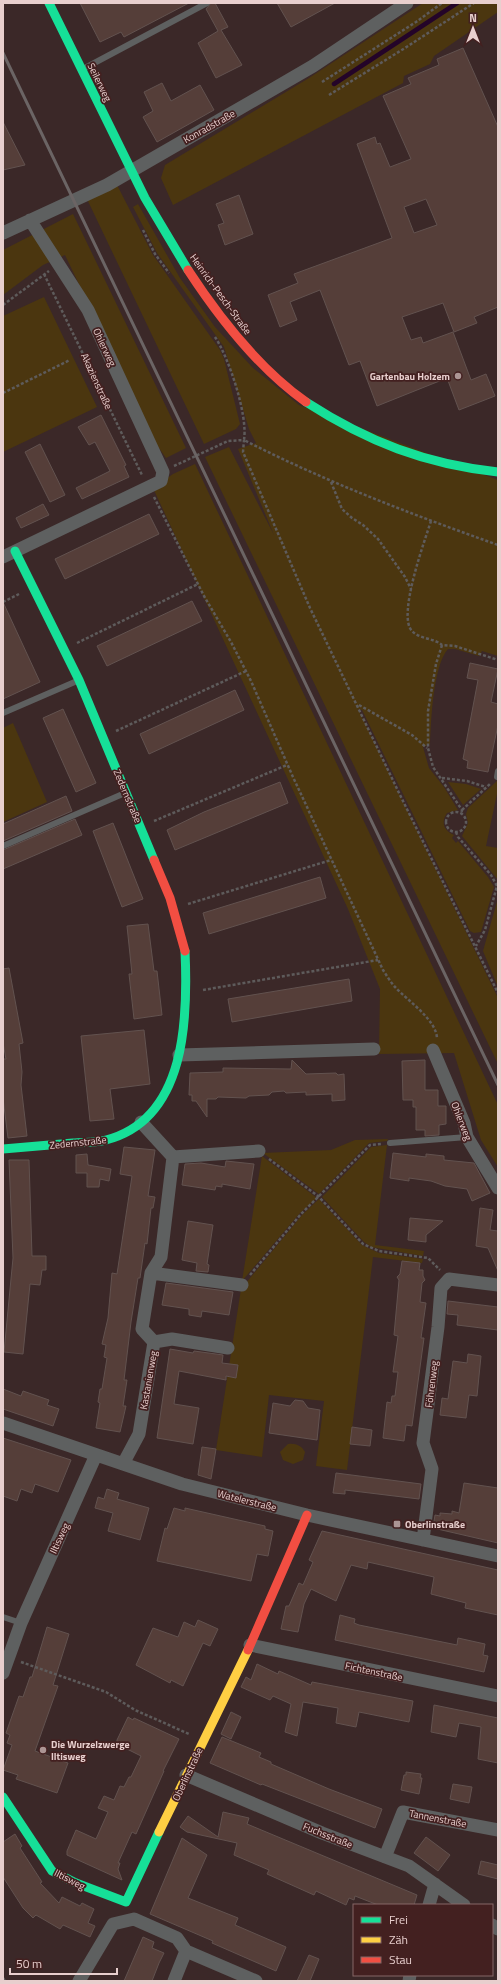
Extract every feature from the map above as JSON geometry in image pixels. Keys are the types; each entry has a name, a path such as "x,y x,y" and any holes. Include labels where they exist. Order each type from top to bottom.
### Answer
{"street":[{"name":"Seilerweg","path":"50,3 130,170"},
{"name":"Konradstraße","path":"3,234 106,185 313,66 407,3"},
{"name":"Heinrich-Pesch-Straße","path":"130,170 164,234 192,275 231,330 272,374 326,414 358,434 385,446 436,462 473,470 498,472"},
{"name":"Ohlerweg","path":"33,219 59,265 88,310 157,458 163,472 161,481 148,487"},
{"path":"3,557 148,487"},
{"name":"Zedernstraße","path":"3,1149 106,1140 126,1132 141,1122 162,1100 172,1081 179,1055 188,993 185,950 173,909 141,826 79,680 15,551"},
{"path":"179,1055 374,1049"},
{"name":"Ohlerweg","path":"433,1050 464,1123 467,1137 498,1188"},
{"path":"141,1122 173,1157 259,1151"},
{"name":"Kastanienweg","path":"123,1464 139,1434 154,1342 142,1329 151,1273 161,1257 173,1157"},
{"path":"151,1273 242,1285"},
{"path":"449,1279 498,1285"},
{"name":"Föhrenweg","path":"423,1540 432,1470 423,1443 438,1327 441,1288 449,1279"},
{"path":"154,1342 172,1339 228,1348"},
{"name":"Watelerstraße","path":"3,1423 182,1484 307,1515 498,1556"},
{"name":"Iltisweg","path":"3,1673 7,1658 21,1623 96,1454"},
{"name":"Oberlinstraße","path":"126,1902 250,1645 307,1515"},
{"name":"Fichtenstraße","path":"250,1645 498,1696"},
{"name":"Fuchsstraße","path":"186,1775 322,1833 408,1866 463,1904"},
{"name":"Iltisweg","path":"3,1797 52,1871 82,1885 126,1902"},
{"name":"Tannenstraße","path":"385,1857 403,1812 498,1830"},
{"path":"429,1904 435,1884"},
{"path":"79,1981 113,1924 134,1919 177,1938 186,1951 256,1981"},
{"path":"174,1981 186,1951"}],"lane":[{"path":"82,69 207,3"},
{"path":"3,713 79,680"},
{"path":"3,846 126,792"},
{"path":"390,1143 467,1137"},
{"path":"3,1617 21,1623"}],"path":[{"path":"322,82 416,22 442,3"},
{"path":"329,94 405,48 474,3"},
{"path":"141,227 155,254 174,280"},
{"path":"3,306 44,274 59,265"},
{"name":"Akazienstraße","path":"44,274 148,487 198,584 246,671 331,860 378,960 394,987 433,1025 437,1036 433,1050"},
{"path":"210,331 226,358 245,425 243,452 310,608 498,993"},
{"path":"3,393 70,360"},
{"path":"171,468 228,441 244,440 331,482 498,545"},
{"path":"331,482 342,509 378,539 405,577 411,590"},
{"path":"431,521 411,590 408,613 410,628 413,633 439,642 442,645 455,646 498,660"},
{"path":"64,649 198,584"},
{"path":"442,645 436,664 428,711 428,748 433,767 442,778 462,810"},
{"path":"103,738 246,671"},
{"path":"358,705 412,735 428,748"},
{"path":"141,826 288,765"},
{"path":"460,814 462,810 487,788 497,774"},
{"path":"442,778 467,781 487,788"},
{"path":"460,814 450,814 446,820 448,828 456,832 458,837 491,875 497,886 486,930 476,946"},
{"path":"456,832 461,831 466,823 460,814"},
{"path":"173,909 331,860"},
{"path":"188,993 378,960"},
{"path":"242,1285 301,1214 370,1145 390,1143"},
{"path":"259,1151 319,1197 363,1244 379,1251 428,1258 449,1279"},
{"path":"7,1658 106,1692 135,1710 203,1740"}],"shaded area":[{"path":"423,3 498,3 498,12 434,56 430,64 404,76 403,83 173,205 161,178 165,165 309,78"},
{"path":"116,183 153,255 220,350 224,359 240,424 236,429 204,444 86,197"},
{"path":"138,204 180,278 215,327 253,368 299,405 498,480 498,656 482,651 479,656 455,649 448,649 443,657 436,680 432,708 430,744 423,747 429,768 444,787 458,810 447,813 444,820 445,828 454,835 452,838 456,843 458,841 488,877 494,887 481,932 474,933 470,931 362,710 358,709 498,998 498,1064 205,457 229,447 274,535 238,449 256,443 249,429 224,347 157,253 133,207"},
{"path":"73,214 186,448 166,458 154,441 65,255 43,265 3,295 3,250"},
{"path":"44,297 97,407 3,452 3,316"},
{"path":"195,464 498,1105 498,1167 481,1140 454,1053 379,1054 380,989 348,909 153,488 173,474"},
{"path":"13,723 47,802 3,822 3,728"},
{"path":"498,780 498,789 486,846 498,848 498,880 462,836 468,823 466,814 468,808"},
{"path":"448,782 466,784 481,789 463,805"},
{"path":"498,898 498,987 483,951"},
{"path":"388,1139 387,1141 369,1143 319,1194 263,1153 331,1150 355,1140"},
{"path":"387,1145 375,1245 424,1251 423,1256 371,1247 364,1242 322,1197 371,1147"},
{"path":"262,1156 317,1198 300,1213 242,1281"},
{"path":"319,1199 362,1245 379,1253 423,1259 422,1263 373,1257 347,1470 316,1466 324,1401 269,1395 262,1457 216,1450 241,1289 302,1215"},
{"path":"288,1444 298,1445 302,1448 305,1452 303,1460 293,1464 283,1460 280,1452"}],"building":[{"path":"80,3 189,3 124,37 121,32 100,42"},
{"path":"211,3 215,3 228,27 221,30 242,65 216,78 198,43 218,31 206,9"},
{"path":"277,3 335,3 291,27"},
{"path":"463,48 498,127 498,307 474,317 477,323 454,332 443,303 402,317 411,340 421,337 423,343 453,332 471,380 486,374 495,396 459,410 447,378 377,406 360,361 349,365 320,290 290,302 297,320 280,327 268,295 298,283 294,274 392,238 357,144 375,137 377,144 380,143 390,167 411,159 383,96 411,84 408,78 439,65 437,59","holes":["426,199 437,225 414,233 404,207"]},
{"path":"162,83 171,101 200,85 214,110 157,142 143,117 153,111 144,92"},
{"path":"3,122 25,165 3,170"},
{"path":"239,195 253,234 225,245 218,225 224,223 216,204"},
{"path":"101,415 126,465 124,466 129,477 82,499 76,488 110,471 95,442 89,445 78,427"},
{"path":"40,444 65,495 50,502 25,452"},
{"path":"43,504 49,515 21,528 16,518"},
{"path":"149,514 159,534 65,579 55,559"},
{"path":"192,601 202,621 107,666 97,646"},
{"path":"3,602 40,682 3,699"},
{"path":"470,663 498,669 491,702 498,704 498,725 488,772 467,768 468,761 463,759 478,680 467,678"},
{"path":"235,690 244,710 149,754 140,734"},
{"path":"63,709 96,783 76,792 43,718"},
{"path":"280,782 288,803 175,850 167,830 204,812"},
{"path":"66,796 72,811 3,841 3,824"},
{"path":"75,819 82,835 3,869 3,850"},
{"path":"113,823 143,899 122,907 93,831"},
{"path":"320,877 326,898 209,934 203,913"},
{"path":"148,924 154,971 157,971 162,1015 134,1019 129,974 132,974 127,926"},
{"path":"9,968 23,1043 19,1044 22,1072 21,1085 27,1136 8,1138 3,1098 3,1059 6,1059 3,1043 3,969"},
{"path":"349,979 352,1001 232,1022 228,999"},
{"path":"144,1030 150,1084 110,1089 114,1119 90,1121 81,1036"},
{"path":"292,1060 306,1074 344,1074 345,1100 332,1101 332,1094 306,1095 306,1092 286,1093 284,1091 272,1092 269,1095 249,1096 246,1098 218,1097 216,1099 207,1099 207,1117 196,1101 192,1101 192,1095 189,1095 190,1073 223,1072 223,1068 291,1069"},
{"path":"425,1060 425,1090 438,1090 438,1106 446,1106 446,1124 439,1125 439,1135 425,1136 425,1130 416,1130 416,1107 413,1107 413,1100 403,1100 402,1061"},
{"path":"124,1147 155,1150 148,1196 155,1197 153,1208 151,1208 147,1244 145,1243 131,1322 124,1380 127,1380 123,1406 126,1406 120,1432 96,1428 100,1403 98,1402 100,1389 102,1389 107,1358 104,1357 106,1345 102,1344 108,1318 112,1273 117,1274 132,1176 120,1174"},
{"path":"393,1153 426,1157 426,1154 444,1156 444,1160 474,1163 490,1193 472,1201 467,1189 445,1186 431,1181 409,1178 409,1181 390,1178"},
{"path":"87,1154 88,1165 111,1169 109,1181 100,1179 99,1187 87,1187 87,1173 76,1173 76,1155"},
{"path":"9,1160 29,1160 32,1256 46,1256 46,1270 42,1270 40,1285 30,1284 23,1354 4,1352 13,1258"},
{"path":"226,1161 254,1164 250,1189 222,1184 222,1187 216,1186 215,1190 182,1185 185,1164 201,1163 225,1167"},
{"path":"480,1208 493,1210 490,1230 498,1231 498,1271 488,1248 476,1246"},
{"path":"410,1218 443,1221 426,1235 426,1242 408,1240"},
{"path":"188,1221 213,1225 207,1264 209,1265 208,1272 196,1271 197,1263 182,1260"},
{"path":"402,1261 420,1263 419,1270 423,1270 425,1280 422,1283 420,1302 426,1303 421,1338 424,1338 412,1426 406,1425 404,1441 383,1438 387,1402 391,1403 392,1396 395,1396 398,1372 393,1372 398,1336 394,1335 399,1280 397,1277 400,1274"},
{"path":"166,1283 233,1292 229,1315 202,1311 201,1317 189,1315 189,1309 162,1305"},
{"path":"448,1301 498,1307 498,1330 457,1325 458,1315 447,1314"},
{"path":"170,1349 193,1353 194,1351 223,1355 222,1363 238,1365 236,1378 226,1376 226,1380 179,1371 174,1404 199,1408 193,1444 157,1438"},
{"path":"468,1354 481,1356 477,1396 469,1395 466,1418 440,1415 442,1398 448,1399 453,1361 467,1363"},
{"path":"3,1389 21,1396 23,1391 49,1400 47,1405 59,1409 53,1426 3,1409"},
{"path":"295,1400 303,1401 308,1408 320,1410 317,1440 269,1433 273,1403 290,1406"},
{"path":"352,1427 372,1430 370,1446 350,1444"},
{"path":"3,1438 71,1460 58,1492 35,1484 32,1493 21,1489 17,1501 3,1496"},
{"path":"202,1447 216,1449 211,1479 198,1475"},
{"path":"336,1473 421,1484 419,1499 345,1490 345,1494 333,1493"},
{"path":"464,1483 498,1488 498,1543 433,1528 435,1515 440,1516 440,1513 452,1514 452,1511 459,1513"},
{"path":"107,1489 119,1493 117,1499 149,1508 140,1540 108,1531 113,1513 95,1508 98,1497 104,1499"},
{"path":"174,1508 185,1511 185,1508 265,1526 265,1529 273,1531 268,1556 257,1554 251,1581 157,1561 165,1528 167,1529"},
{"path":"322,1531 498,1570 498,1615 465,1608 466,1603 431,1594 434,1577 368,1562 367,1569 351,1565 336,1601 311,1589 304,1604 298,1632 281,1629 286,1606 289,1606 299,1583 303,1585 313,1562 309,1560"},
{"path":"340,1615 355,1619 354,1623 359,1625 457,1645 458,1638 485,1644 483,1655 488,1656 484,1672 335,1640"},
{"path":"198,1620 218,1629 210,1646 203,1643 183,1686 171,1680 170,1683 136,1665 153,1628 178,1637 184,1622 195,1627"},
{"path":"47,1627 69,1634 53,1685 58,1686 35,1751 68,1763 57,1793 16,1779 18,1775 3,1770 12,1745 7,1743 10,1735 6,1733 19,1696 23,1697 30,1677 32,1677"},
{"path":"257,1664 278,1674 279,1671 311,1685 312,1682 413,1701 409,1722 359,1712 356,1727 336,1723 338,1708 303,1702 297,1736 285,1732 291,1704 273,1696 270,1700 241,1687 246,1677 251,1680"},
{"path":"434,1705 498,1718 498,1763 478,1759 481,1727 459,1723 456,1737 431,1732"},
{"path":"231,1712 241,1717 231,1739 221,1734"},
{"path":"128,1717 133,1720 134,1718 179,1739 163,1771 136,1834 132,1832 118,1863 120,1863 118,1869 122,1880 67,1855 67,1851 76,1830 96,1839 108,1812 98,1808 104,1796 114,1800 120,1786 124,1787 129,1777 131,1777 141,1756 117,1744 117,1740"},
{"path":"222,1737 261,1753 259,1757 271,1762 271,1764 329,1789 382,1809 375,1828 262,1784 261,1785 210,1763"},
{"path":"406,1772 421,1774 420,1778 422,1778 419,1794 401,1790"},
{"path":"453,1784 472,1787 469,1803 450,1799"},
{"path":"223,1812 249,1818 247,1824 417,1895 414,1904 375,1904 355,1896 354,1900 349,1898 346,1905 316,1891 314,1895 267,1874 269,1870 234,1855 237,1843 187,1832 180,1827 188,1816 218,1837"},
{"path":"15,1834 22,1846 20,1848 42,1882 40,1883 59,1903 62,1897 80,1906 82,1903 94,1909 88,1923 95,1926 90,1937 63,1925 60,1929 36,1915 33,1918 23,1908 3,1877 3,1842"},
{"path":"426,1837 450,1855 438,1871 414,1853"},
{"path":"182,1838 207,1855 188,1898 238,1918 235,1925 286,1947 276,1971 212,1943 213,1941 150,1914"},
{"path":"481,1861 498,1865 498,1879 478,1874"},
{"path":"143,1937 154,1942 152,1948 164,1953 152,1981 124,1981"},
{"path":"309,1955 319,1959 310,1981 297,1981"}],"waterway":[{"path":"334,84 457,3"}],"railway":[{"path":"3,53 498,1085"}],"traffic: fast":[{"path":"49,3 145,198 188,270"},
{"path":"306,402 352,429 398,449 446,463 498,472"},
{"path":"15,551 79,680 154,860"},
{"path":"3,1149 106,1140 133,1129 153,1111 167,1088 177,1062 183,1034 186,977 185,951"},
{"path":"3,1797 52,1871 76,1883 126,1902 159,1832"}],"traffic: slow":[{"path":"159,1832 248,1650"}],"traffic: jam":[{"path":"188,270 213,307 241,342 288,389 306,402"},
{"path":"154,860 170,898 185,951"},
{"path":"248,1650 307,1515"}],"place":[{"name":"Gartenbau Holzem","path":"458,376"},
{"name":"Oberlinstraße","path":"397,1524"},
{"name":"Die Wurzelzwerge Iltisweg","path":"43,1750"}]}
